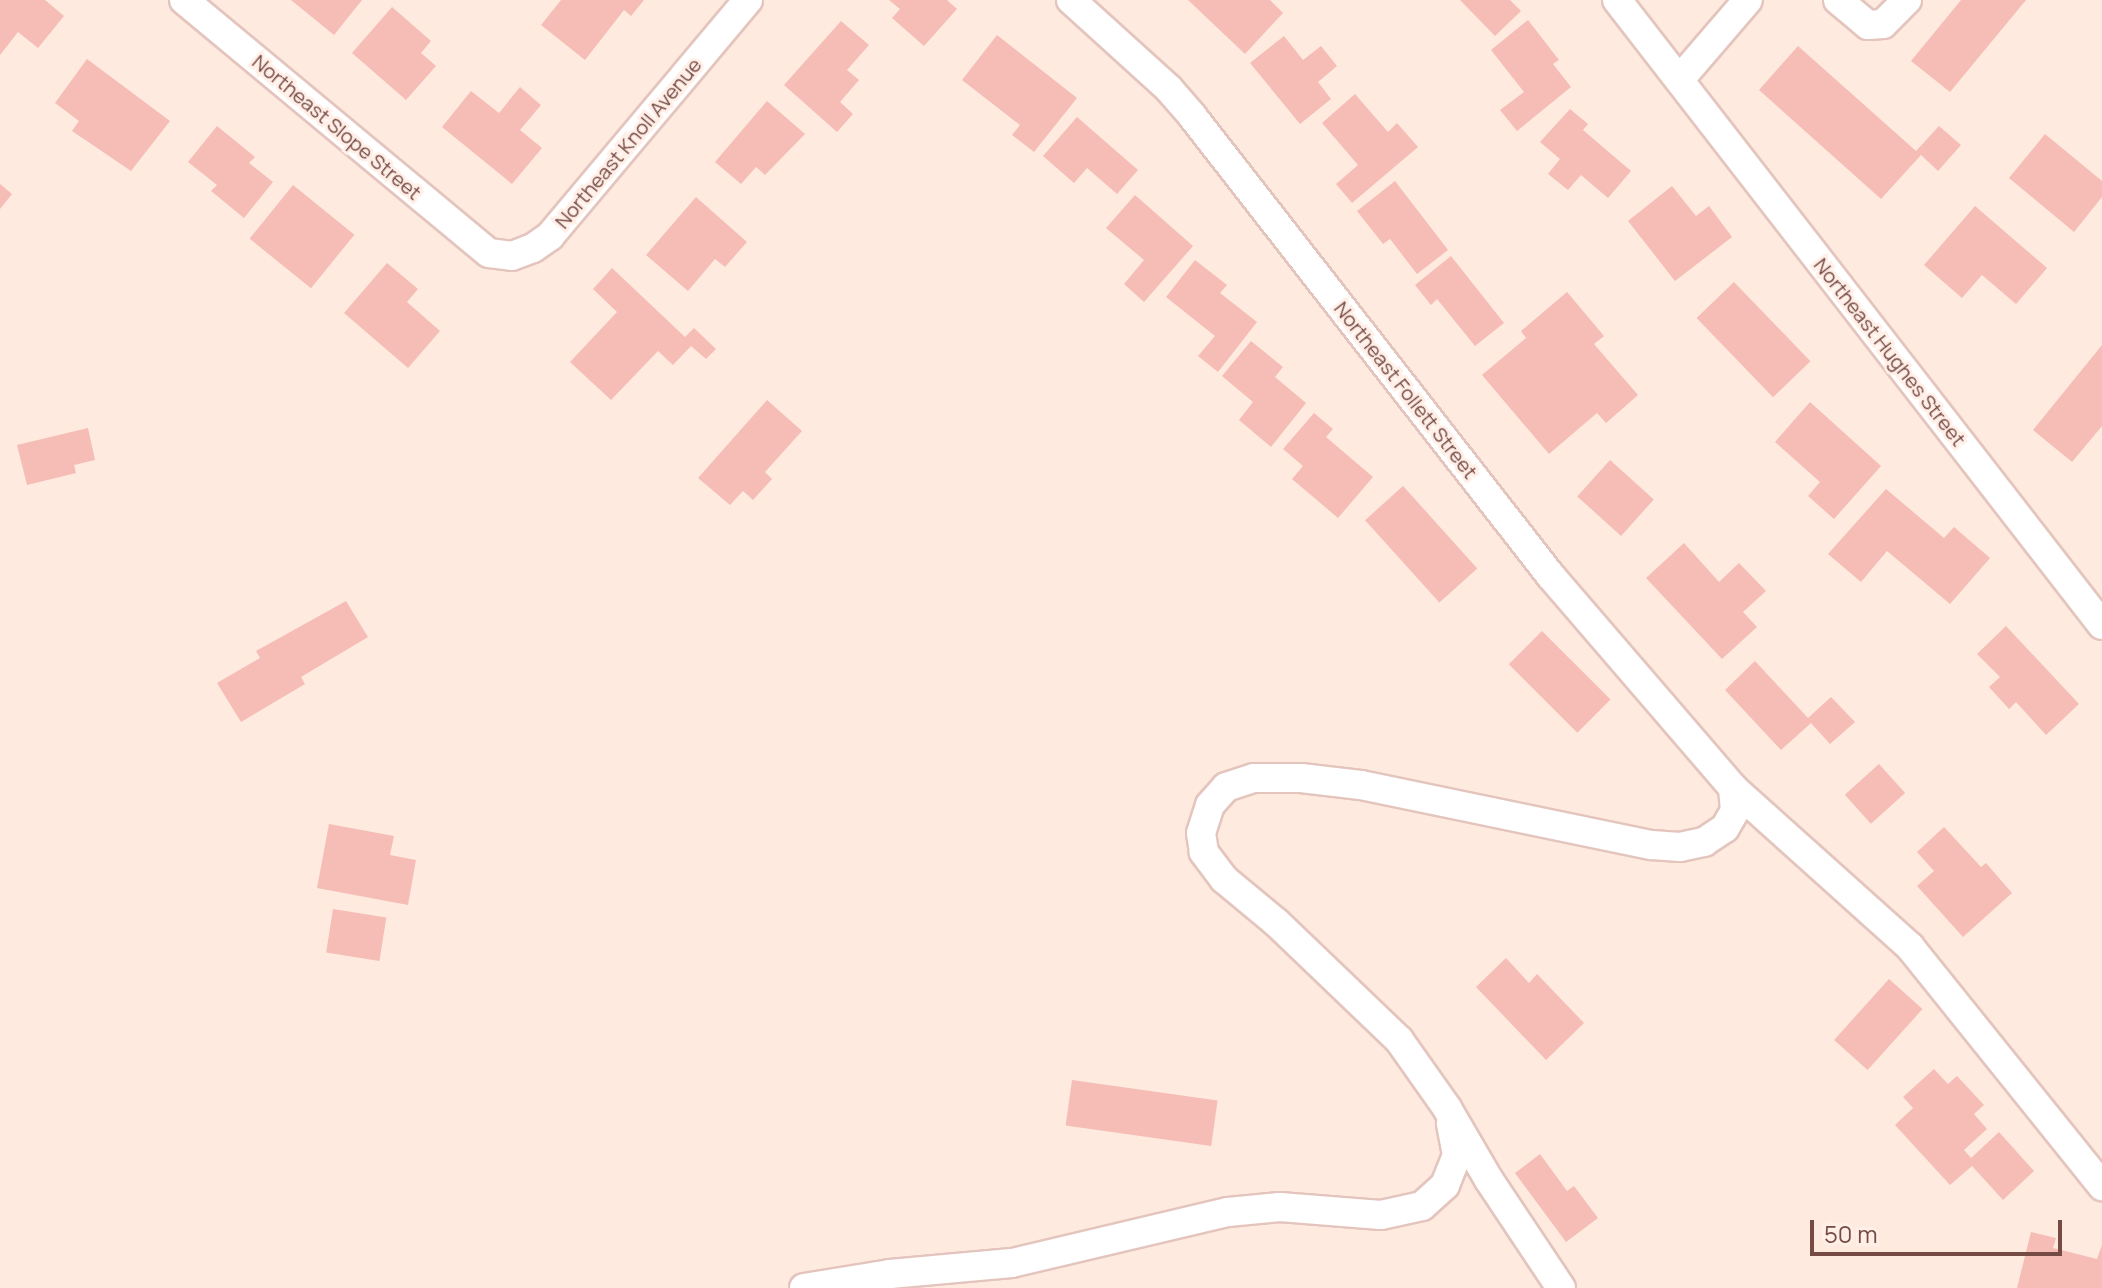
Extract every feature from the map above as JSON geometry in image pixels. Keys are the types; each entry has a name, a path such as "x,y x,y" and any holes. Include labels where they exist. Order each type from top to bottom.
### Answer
{"street":[{"name":"Northeast Slope Street","path":"184,0 489,253"},
{"name":"Northeast Knoll Avenue","path":"489,253 512,256 533,248 550,236 748,0"},
{"name":"Northeast Follett Street","path":"1071,0 1169,89 1193,117 1550,575 1733,788 1910,947 2102,1186"},
{"name":"Northeast Hughes Street","path":"1617,0 2102,625"},
{"path":"1680,79 1748,0"},
{"path":"1838,0 1868,25 1883,24 1907,0"},
{"path":"1561,1288 1489,1180 1447,1108 1399,1040 1277,923 1224,879 1204,852 1201,833 1210,805 1226,787 1254,778 1301,778 1361,785 1652,845 1680,847 1704,842 1725,828 1735,811 1733,788"},
{"path":"804,1288 890,1274 1012,1263 1228,1212 1280,1207 1381,1215 1422,1206 1445,1185 1457,1155 1447,1108"}],"building":[{"path":"0,0 45,0 64,16 38,48 18,32 0,55"},
{"path":"291,0 362,0 334,35"},
{"path":"561,0 644,0 631,16 624,10 585,60 541,25"},
{"path":"889,0 947,0 957,9 924,46 892,18 900,9"},
{"path":"1188,0 1270,0 1283,13 1245,54"},
{"path":"1460,0 1510,0 1521,11 1495,36"},
{"path":"1961,0 2026,0 1950,92 1911,61"},
{"path":"392,7 431,41 421,53 436,66 406,100 352,53"},
{"path":"1528,20 1559,60 1553,64 1571,87 1517,131 1500,110 1524,92 1491,50"},
{"path":"841,21 869,45 847,70 859,80 840,102 853,114 837,132 784,85"},
{"path":"997,35 1077,98 1034,152 1012,135 1020,125 962,80"},
{"path":"1284,36 1303,60 1321,46 1337,66 1318,82 1331,99 1300,124 1250,63"},
{"path":"1798,46 1916,151 1939,126 1961,145 1938,171 1921,155 1881,199 1759,90"},
{"path":"87,59 170,121 131,171 72,131 79,121 55,103"},
{"path":"520,87 541,105 520,130 542,148 512,184 442,127 471,91 499,113"},
{"path":"1355,94 1388,132 1397,123 1418,147 1352,203 1336,184 1358,165 1322,123"},
{"path":"767,101 805,134 765,175 756,167 741,184 715,162"},
{"path":"1570,109 1588,124 1583,130 1631,171 1608,198 1581,175 1568,190 1548,174 1560,159 1540,142"},
{"path":"1077,117 1138,170 1117,194 1087,168 1074,183 1043,156"},
{"path":"217,126 255,157 249,163 273,182 244,218 211,191 217,185 188,162"},
{"path":"2045,134 2102,181 2102,197 2074,232 2009,178"},
{"path":"1395,181 1448,250 1417,274 1390,239 1383,244 1357,211"},
{"path":"0,184 12,194 0,209"},
{"path":"293,185 354,235 311,288 250,239"},
{"path":"1672,186 1696,216 1709,206 1732,237 1675,281 1628,221"},
{"path":"1135,195 1193,246 1144,302 1124,284 1144,260 1106,228"},
{"path":"696,197 747,242 725,267 715,259 688,291 646,255"},
{"path":"1975,206 2047,268 2016,304 1982,275 1962,298 1924,265"},
{"path":"1451,256 1504,323 1475,346 1437,299 1431,305 1415,285"},
{"path":"1195,260 1227,285 1220,293 1257,322 1218,372 1198,356 1215,336 1166,297"},
{"path":"387,263 418,289 407,302 440,331 408,368 344,313"},
{"path":"612,268 685,337 694,328 716,349 706,359 691,346 673,365 658,351 611,400 570,362 617,312 593,289"},
{"path":"1734,282 1810,361 1773,397 1697,318"},
{"path":"1567,292 1604,336 1594,344 1638,395 1606,423 1597,413 1549,454 1482,375 1526,338 1521,331"},
{"path":"1251,341 1283,367 1275,377 1306,403 1271,447 1239,420 1253,402 1222,376"},
{"path":"2102,345 2102,426 2072,462 2033,430"},
{"path":"767,400 802,431 765,472 772,479 753,500 743,491 730,505 698,478"},
{"path":"1810,402 1881,466 1834,519 1808,496 1820,482 1775,442"},
{"path":"1314,413 1333,429 1326,437 1373,477 1338,518 1292,479 1303,466 1283,449"},
{"path":"88,428 95,460 74,465 76,473 27,485 17,445"},
{"path":"1610,460 1654,499 1621,536 1577,496"},
{"path":"1403,486 1477,568 1439,603 1365,520"},
{"path":"1886,489 1944,538 1954,527 1990,558 1950,604 1887,551 1861,582 1828,554"},
{"path":"1684,543 1719,582 1739,563 1766,591 1743,612 1757,627 1722,659 1646,578"},
{"path":"346,601 368,637 301,677 305,684 241,722 217,683 260,658 256,651"},
{"path":"2006,626 2079,704 2046,735 2016,702 2009,709 1989,687 2000,677 1977,654"},
{"path":"1542,631 1611,700 1577,733 1509,664"},
{"path":"1755,661 1808,718 1831,697 1855,722 1830,744 1811,723 1781,750 1725,690"},
{"path":"1879,764 1905,793 1871,824 1845,795"},
{"path":"329,824 394,836 390,855 416,860 408,905 317,888"},
{"path":"1944,827 1981,867 1986,863 2012,893 1963,937 1917,886 1934,871 1917,852"},
{"path":"333,909 386,917 379,961 326,952"},
{"path":"1506,958 1529,983 1537,974 1584,1023 1546,1060 1476,987"},
{"path":"1889,979 1922,1009 1868,1070 1834,1040"},
{"path":"1934,1069 1948,1084 1957,1076 1984,1105 1974,1114 1987,1129 1964,1150 1971,1158 1999,1132 2034,1171 2003,1200 1972,1166 1950,1185 1895,1125 1913,1108 1903,1097"},
{"path":"1072,1080 1218,1100 1211,1146 1066,1126"},
{"path":"1540,1154 1567,1191 1574,1186 1598,1218 1566,1242 1515,1173"},
{"path":"2031,1232 2056,1238 2053,1248 2097,1259 2102,1245 2102,1288 2017,1288"}]}
